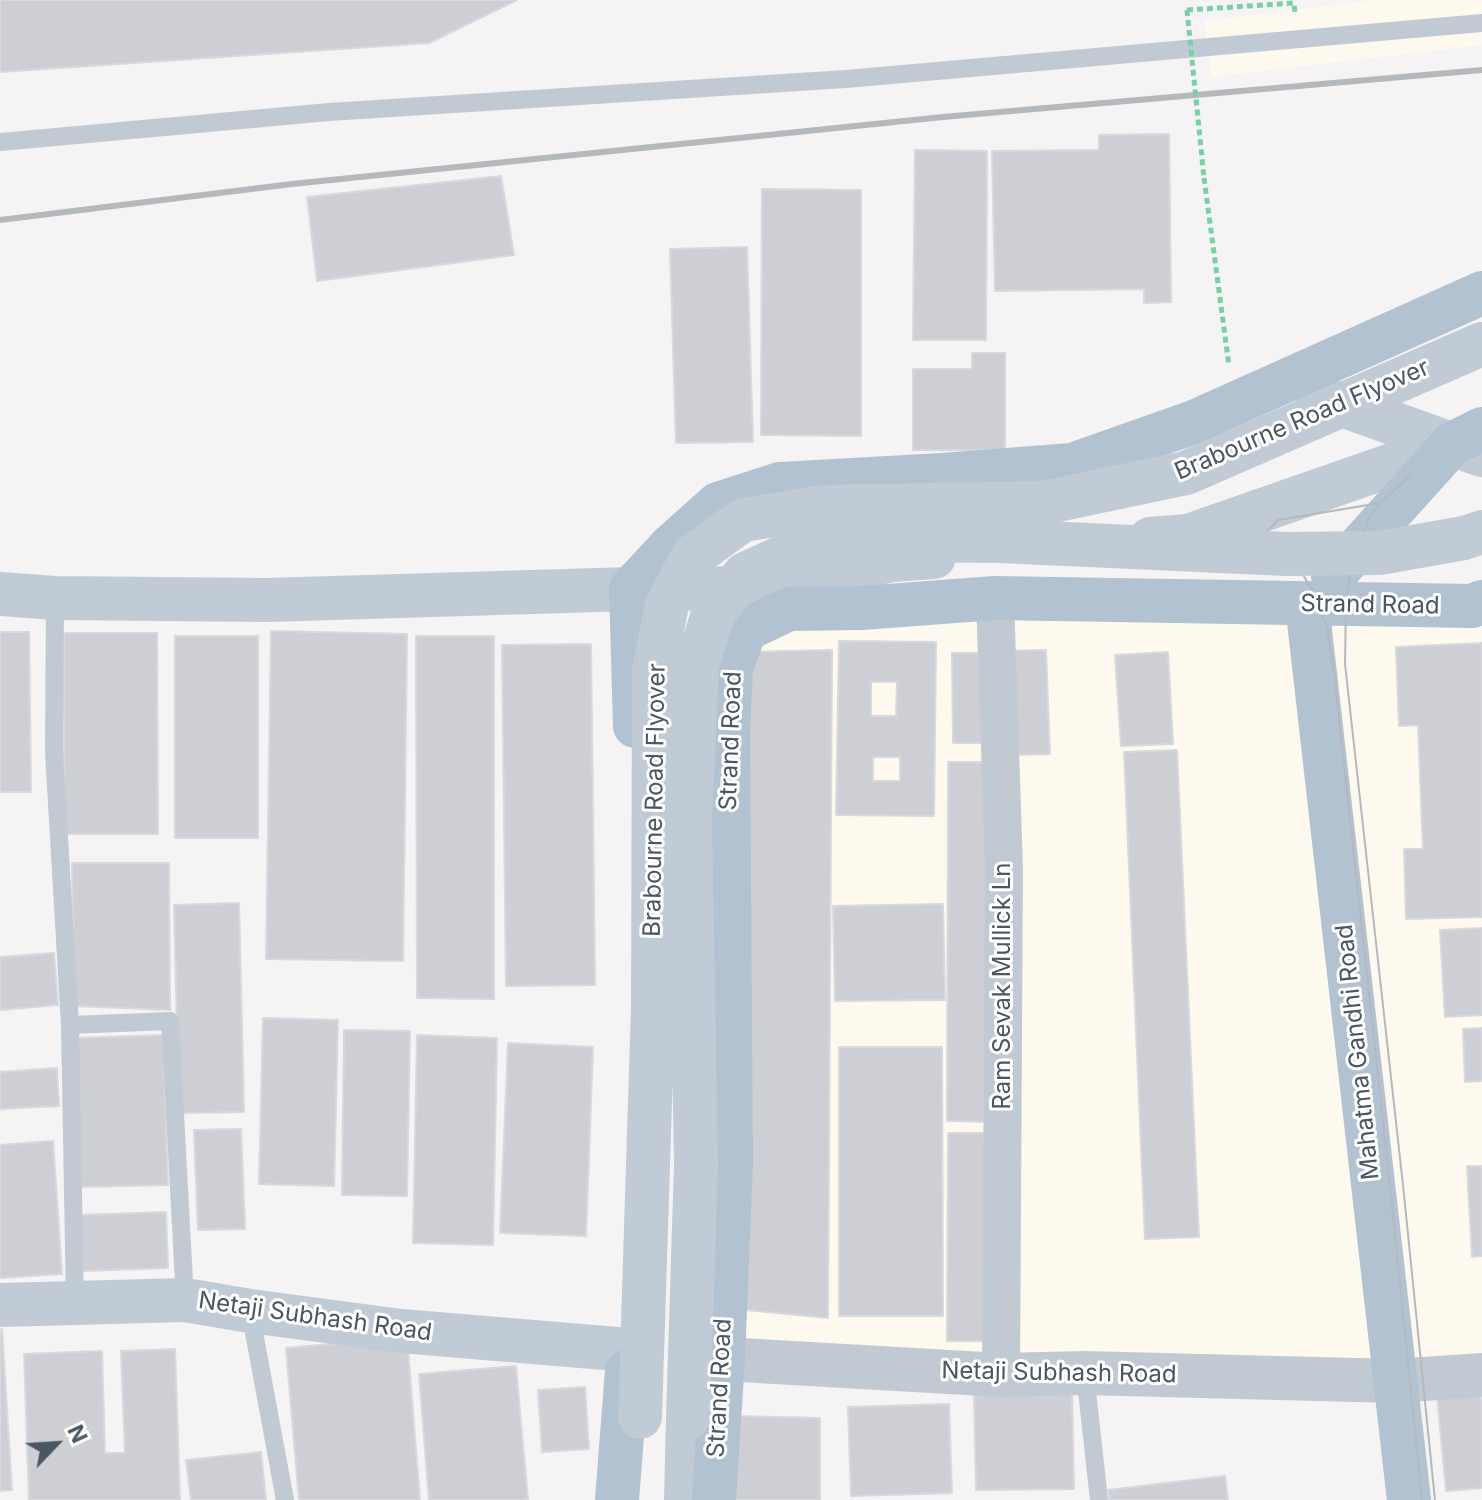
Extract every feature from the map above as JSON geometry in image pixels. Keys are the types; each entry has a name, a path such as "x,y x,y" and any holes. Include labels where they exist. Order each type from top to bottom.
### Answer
{"main road":[{"path":"617,1500 629,1350 636,741 631,589 670,547 718,504 780,484 1072,465 1194,422 1482,293"},
{"name":"Brabourne Road Flyover","path":"638,1500 653,1008 654,670 667,605 693,556 743,520 823,507 1043,503 1186,473 1482,344"},
{"path":"1281,383 1472,443"},
{"path":"0,594 55,598 267,600 766,588 892,560 1188,536 1472,443"},
{"path":"1307,604 1472,443"},
{"name":"Brabourne Road Flyover","path":"686,1500 696,1164 690,822 697,665 713,614 745,574 798,550 893,540 1000,541 1286,554 1379,553 1482,532"},
{"name":"Strand Road","path":"714,1500 731,1163 728,733 731,668 745,630 789,609 862,608 995,598 1479,605"},
{"name":"Mahatma Gandhi Road","path":"1307,604 1409,1500"},
{"name":"Netaji Subhash Road","path":"0,1305 185,1300 401,1331 629,1350"}],"street":[{"name":"Ram Sevak Mullick Ln","path":"995,598 1004,869 1001,1375"},
{"name":"Netaji Subhash Road","path":"723,1359 1001,1375 1085,1373 1395,1381 1482,1375"}],"lane":[{"path":"0,142 329,112 846,79 1482,23"},
{"path":"55,598 54,752 70,1025 75,1304"},
{"path":"70,1025 170,1021 185,1300"},
{"path":"250,1311 285,1500"},
{"path":"1085,1373 1099,1500"}],"path":[{"path":"1234,403 1204,178 1187,10 1294,3"}],"shaded area":[{"path":"1374,0 1482,0 1482,45 1211,77 1204,21"},
{"path":"736,620 1482,621 1482,1357 1343,1368 714,1339"}],"building":[{"path":"0,0 517,0 429,43 0,72"},
{"path":"1169,134 1171,302 1144,303 1144,289 995,291 992,151 1099,150 1099,135"},
{"path":"915,150 987,151 986,340 913,340"},
{"path":"501,176 514,255 317,281 307,197"},
{"path":"762,189 861,190 861,436 761,435"},
{"path":"747,247 753,442 676,443 670,249"},
{"path":"972,353 1005,353 1005,450 913,450 913,369 972,369"},
{"path":"271,631 407,634 403,961 266,959"},
{"path":"0,632 29,632 31,792 0,792"},
{"path":"64,633 157,633 158,834 64,834"},
{"path":"175,636 258,636 258,838 175,838"},
{"path":"416,636 494,636 494,999 417,998"},
{"path":"839,641 936,642 934,816 836,815","holes":["871,682 897,682 896,716 871,716","873,757 900,757 900,781 873,781"]},
{"path":"1482,643 1482,917 1406,919 1404,849 1423,849 1418,725 1399,726 1396,647"},
{"path":"591,644 595,985 506,986 502,645"},
{"path":"832,650 828,1318 736,1309 745,652"},
{"path":"1046,650 1050,754 1006,755 1003,651"},
{"path":"1168,652 1173,744 1121,746 1115,655"},
{"path":"952,653 994,653 994,743 953,743"},
{"path":"1177,750 1199,1237 1145,1239 1124,752"},
{"path":"948,762 998,762 997,1122 947,1121"},
{"path":"72,863 169,863 170,1010 74,1006"},
{"path":"239,903 244,1112 179,1113 174,905"},
{"path":"943,904 945,1000 835,1001 833,906"},
{"path":"1482,928 1482,1015 1445,1017 1440,930"},
{"path":"54,953 58,1005 0,1010 0,957"},
{"path":"263,1018 338,1020 334,1186 259,1184"},
{"path":"1482,1028 1482,1081 1465,1082 1463,1029"},
{"path":"344,1030 410,1031 407,1196 342,1195"},
{"path":"163,1035 168,1185 79,1187 74,1038"},
{"path":"417,1035 497,1038 493,1245 413,1243"},
{"path":"508,1043 593,1047 586,1236 500,1233"},
{"path":"839,1047 942,1047 943,1316 839,1316"},
{"path":"57,1068 59,1106 0,1109 0,1072"},
{"path":"241,1129 245,1229 198,1230 194,1130"},
{"path":"948,1133 996,1133 995,1341 947,1341"},
{"path":"53,1141 62,1274 0,1278 0,1145"},
{"path":"1467,1166 1482,1166 1482,1256 1472,1257"},
{"path":"166,1212 168,1268 82,1271 79,1215"},
{"path":"0,1330 12,1490 0,1491"},
{"path":"407,1337 420,1500 299,1500 286,1348"},
{"path":"175,1349 180,1500 29,1500 24,1354 102,1351 105,1453 125,1453 121,1351"},
{"path":"516,1366 528,1500 429,1500 419,1374"},
{"path":"585,1387 589,1449 542,1452 538,1390"},
{"path":"1482,1391 1482,1488 1446,1491 1437,1396"},
{"path":"1072,1392 1074,1489 976,1490 974,1393"},
{"path":"949,1404 952,1493 851,1496 848,1407"},
{"path":"732,1416 820,1418 820,1500 730,1500"},
{"path":"261,1452 266,1500 191,1500 186,1460"},
{"path":"1225,1476 1228,1500 1109,1500 1108,1490"}],"tram line":[{"path":"1410,476 1380,503 1369,518 1361,541 1350,576 1346,605 1345,664 1435,1500"},
{"path":"1260,538 1278,520 1380,503"},
{"path":"1162,535 1260,538 1279,546 1297,564 1317,599 1327,628 1422,1500"}],"railway":[{"path":"0,220 292,184 943,117 1482,70"}]}
